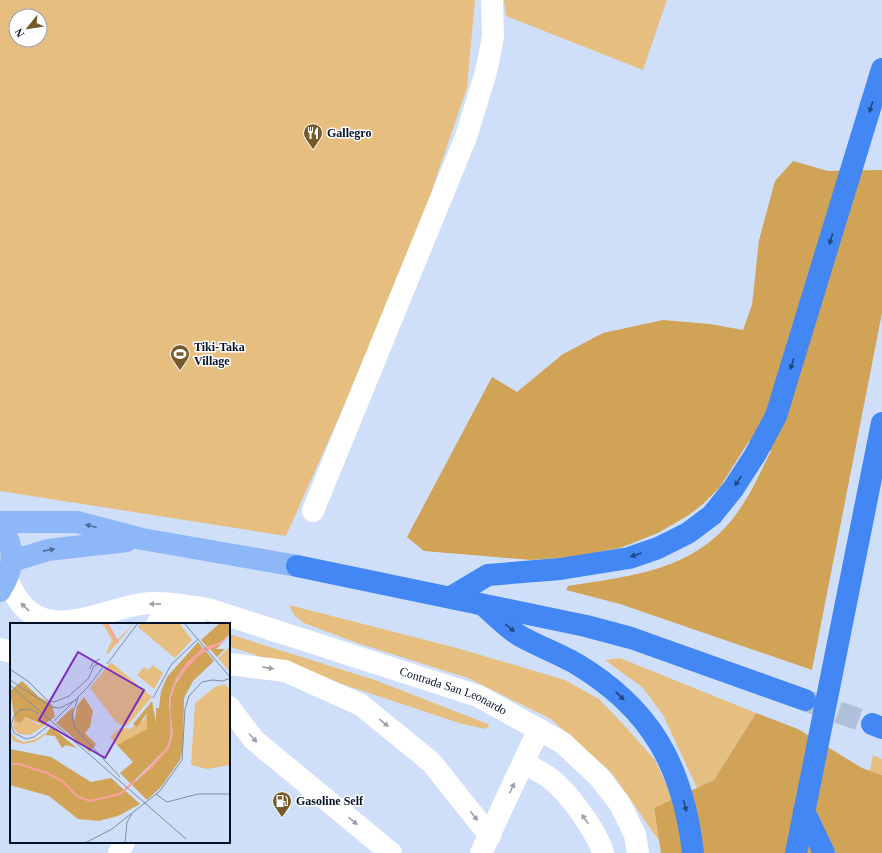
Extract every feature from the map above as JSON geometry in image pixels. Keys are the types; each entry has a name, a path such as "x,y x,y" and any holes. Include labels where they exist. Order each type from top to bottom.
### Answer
{"highway":[{"path":"451,597 488,575 560,569 629,558 658,548 688,533 712,515 733,490 755,455 776,416 882,69"},
{"path":"796,853 882,423"},
{"path":"297,566 586,626 631,638 805,700"},
{"path":"480,603 520,636 574,663 613,688 642,717 665,752 679,784 687,809 693,853"},
{"path":"804,811 824,853"}],"main road":[{"path":"6,577 11,548 0,523 77,522 142,539 297,566"},
{"path":"6,577 48,550 142,539"}],"street":[{"path":"313,511 466,137 486,72 493,37 492,0"},
{"name":"Contrada San Leonardo","path":"6,577 20,602 31,612 44,619 60,623 87,618 142,604 175,605 208,609 478,696 563,743 599,776 620,804 635,835 638,853"},
{"path":"160,623 208,609"},
{"path":"87,618 108,623"},
{"path":"0,649 10,652"},
{"path":"230,664 285,670 361,705 431,762 485,844"},
{"path":"230,708 254,740 391,853"},
{"path":"470,853 485,844 539,729"},
{"path":"524,763 552,779 587,821 603,853"},
{"path":"118,853 123,843"}],"shaded area":[{"name":"Tiki-Taka Village","path":"0,0 475,0 467,88 413,251 286,536 0,491"},
{"path":"504,0 667,0 643,70 506,16"},
{"path":"793,161 828,171 882,170 882,313 812,670 620,604 566,590 568,586 619,578 666,566 688,556 708,543 727,526 743,504 771,451 749,441 720,487 703,504 689,515 658,533 620,548 572,557 531,560 424,551 407,537 492,377 517,392 563,354 603,333 663,320 710,324 743,330 752,305 759,240 775,181"},
{"path":"289,605 457,648 565,680 599,699 655,760 673,799 654,808 659,841 612,773 551,719 468,678 357,643 304,623 294,615"},
{"path":"230,634 375,680 488,724 489,726 486,729 462,724 231,647"},
{"path":"620,658 756,713 714,780 697,788 663,715 643,688 605,660"},
{"path":"756,713 798,729 862,768 882,775 882,853 661,853 654,808 714,780"},
{"path":"873,755 882,759 882,775 870,771"}],"tunnel":[{"path":"807,701 872,724"}],"place":[{"name":"Gallegro","path":"313,150"},
{"name":"Tiki-Taka Village","path":"180,371"},
{"name":"Gasoline Self","path":"282,818"}]}
